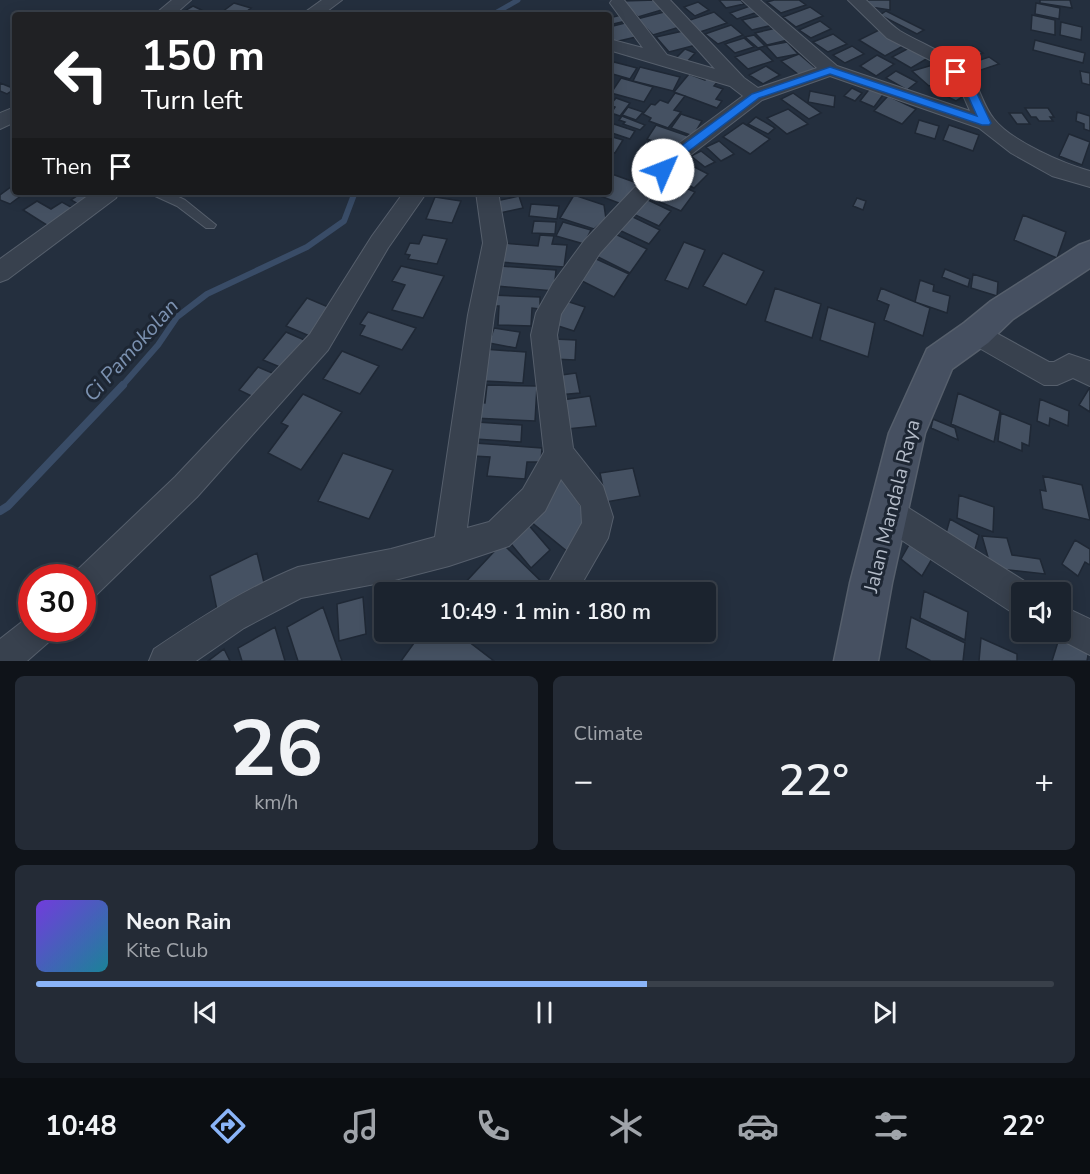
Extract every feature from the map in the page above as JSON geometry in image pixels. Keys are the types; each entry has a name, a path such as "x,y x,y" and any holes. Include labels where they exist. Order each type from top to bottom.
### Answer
{"street":[{"path":"167,12 183,0"},
{"path":"315,12 334,0"},
{"path":"661,0 746,89"},
{"path":"750,0 830,70 986,123 1017,148 1060,171 1090,179"},
{"path":"856,0 893,34 940,58 956,72 967,83 986,123"},
{"path":"618,3 661,60"},
{"path":"612,45 746,89"},
{"path":"565,582 597,527 600,517 588,489 559,454 544,335 549,313 592,247 677,155 746,89 830,70"},
{"path":"0,272 104,195"},
{"path":"96,574 186,487 319,342 380,242 414,195"},
{"path":"449,550 481,315 495,243 487,195"},
{"name":"Jalan Mandala Raya","path":"856,661 907,433 939,358 976,333 1002,310 1090,253"},
{"path":"976,333 1044,373 1060,374 1069,366 1077,367 1090,374"},
{"path":"166,661 232,616 298,584 391,565 498,535 534,500 559,454"},
{"path":"888,513 1011,592"},
{"path":"1071,627 1090,638"},
{"path":"1,661 23,642"}],"lane":[{"path":"164,195 181,203 210,225"}],"building":[{"path":"656,0 665,9 638,17 622,1"},
{"path":"719,0 741,0 744,4 726,8"},
{"path":"799,0 806,5 781,13 767,2"},
{"path":"865,0 890,0 890,10 864,6"},
{"path":"1040,0 1070,0 1072,8 1040,3"},
{"path":"698,2 709,10 695,16 684,7"},
{"path":"234,3 251,8 246,12 222,12"},
{"path":"1036,3 1060,8 1059,19 1035,14"},
{"path":"193,6 206,12 182,12"},
{"path":"750,6 758,12 737,19 730,13"},
{"path":"810,7 823,16 796,27 783,17"},
{"path":"886,11 924,30 917,34 880,15"},
{"path":"664,12 680,27 653,35 637,19"},
{"path":"714,12 727,23 700,32 687,21"},
{"path":"621,15 626,21 612,24 612,17"},
{"path":"763,15 773,25 752,30 742,20"},
{"path":"1032,15 1055,20 1055,35 1031,30"},
{"path":"820,21 831,29 811,38 799,30"},
{"path":"1061,22 1082,27 1081,40 1060,35"},
{"path":"625,23 636,37 612,43 612,26"},
{"path":"731,25 743,35 718,44 705,34"},
{"path":"776,28 788,40 767,45 755,33"},
{"path":"879,30 905,45 885,56 859,40"},
{"path":"683,31 696,45 669,52 656,37"},
{"path":"833,34 847,44 828,52 813,42"},
{"path":"754,35 765,46 758,48 745,37"},
{"path":"744,38 754,47 735,53 725,44"},
{"path":"1035,40 1085,53 1083,63 1033,50"},
{"path":"787,42 798,54 777,58 766,46"},
{"path":"852,46 864,54 845,63 833,55"},
{"path":"972,46 983,53 964,60 953,53"},
{"path":"909,48 928,58 911,68 892,57"},
{"path":"685,49 695,53 686,63 675,59"},
{"path":"760,49 773,61 748,69 735,57"},
{"path":"799,54 820,72 803,78 781,61"},
{"path":"877,55 894,64 876,76 860,66"},
{"path":"989,57 999,64 978,71 968,64"},
{"path":"614,62 637,68 630,79 612,74"},
{"path":"936,64 954,78 929,86 912,71"},
{"path":"766,66 780,75 763,84 749,75"},
{"path":"640,67 680,77 673,91 633,81"},
{"path":"896,71 917,82 907,90 886,78"},
{"path":"1080,71 1090,73 1090,85 1082,83"},
{"path":"689,74 705,80 709,75 720,79 714,86 723,89 716,99 722,101 717,108 674,92"},
{"path":"621,78 653,87 644,102 612,92"},
{"path":"952,82 970,92 956,101 938,92"},
{"path":"0,83 12,88 12,91 7,94 0,91"},
{"path":"871,87 885,92 874,107 860,101"},
{"path":"852,88 862,93 855,101 844,96"},
{"path":"810,91 835,96 834,107 808,102"},
{"path":"675,93 685,96 674,110 681,112 668,128 649,121 651,118 643,114 651,104 655,105 660,100 668,103"},
{"path":"793,93 821,113 809,119 781,99"},
{"path":"888,96 916,109 902,124 874,111"},
{"path":"616,98 630,103 620,116 612,113 615,107 612,103"},
{"path":"628,107 643,112 636,120 622,115"},
{"path":"1025,108 1048,108 1054,117 1050,117 1053,121 1039,121 1036,117 1031,117"},
{"path":"788,109 808,124 787,134 767,118"},
{"path":"1077,112 1090,116 1090,131 1084,129 1084,124 1076,121"},
{"path":"1009,113 1022,113 1030,124 1017,124"},
{"path":"681,114 702,121 693,136 671,128"},
{"path":"622,116 645,125 640,130 623,124 625,122 619,120"},
{"path":"756,117 775,128 768,134 748,124"},
{"path":"919,120 939,126 935,139 915,133"},
{"path":"743,123 770,139 750,154 723,137"},
{"path":"614,124 635,131 630,139 612,133"},
{"path":"656,125 688,136 680,150 647,139"},
{"path":"949,125 979,135 973,151 943,140"},
{"path":"1069,134 1090,142 1082,165 1059,156"},
{"path":"612,137 623,140 615,153 612,152"},
{"path":"719,141 734,154 721,161 706,147"},
{"path":"701,151 715,162 705,167 691,156"},
{"path":"679,159 708,174 694,188 665,174"},
{"path":"612,174 637,183 624,205 598,195 612,195"},
{"path":"661,177 695,192 681,211 646,196"},
{"path":"12,186 12,195 22,195 10,204 0,200 0,195"},
{"path":"78,195 94,195 80,205 71,200"},
{"path":"574,195 604,205 606,219 594,229 560,218"},
{"path":"519,196 523,208 500,213 496,201"},
{"path":"435,197 461,201 452,223 426,219"},
{"path":"644,198 671,211 659,226 631,213"},
{"path":"857,198 866,201 863,210 853,206"},
{"path":"37,201 51,209 62,202 78,211 53,229 23,210"},
{"path":"531,204 559,206 557,219 529,216"},
{"path":"1023,215 1066,232 1057,258 1014,240"},
{"path":"631,216 660,230 649,244 619,230"},
{"path":"534,221 556,222 555,234 532,233"},
{"path":"563,222 591,230 584,244 556,236"},
{"path":"611,232 647,249 630,273 594,255"},
{"path":"423,235 447,239 437,264 408,259 410,255 405,254 410,243 419,244"},
{"path":"540,235 554,236 552,244 567,245 564,267 499,262 503,243 538,246"},
{"path":"684,242 705,250 688,289 665,280"},
{"path":"723,253 764,271 746,305 703,286"},
{"path":"592,257 629,274 614,297 576,278"},
{"path":"401,266 444,276 423,318 392,310 405,285 392,281"},
{"path":"500,266 556,270 554,291 497,286"},
{"path":"945,269 970,279 968,287 942,277"},
{"path":"973,274 998,282 997,296 971,288"},
{"path":"920,280 934,285 933,291 950,296 947,313 915,302"},
{"path":"775,288 821,304 812,338 765,321"},
{"path":"881,288 930,308 923,336 884,320 889,305 877,300"},
{"path":"490,295 540,297 540,309 532,308 531,326 498,325 499,306 489,306"},
{"path":"307,298 333,309 312,337 286,326"},
{"path":"563,300 585,307 574,331 552,324"},
{"path":"828,307 875,323 868,357 820,340"},
{"path":"368,312 416,328 402,350 360,335 365,326 360,324"},
{"path":"494,328 520,332 516,348 489,343"},
{"path":"286,332 309,342 287,370 263,360"},
{"path":"554,339 576,340 575,360 553,359"},
{"path":"483,349 526,352 523,383 484,381"},
{"path":"342,351 379,366 360,394 323,379"},
{"path":"258,367 277,375 258,399 239,390"},
{"path":"576,373 580,393 557,395 554,376"},
{"path":"487,385 537,386 535,421 473,418 475,402 485,403"},
{"path":"1090,387 1090,412 1079,405"},
{"path":"958,393 1000,411 994,442 951,424"},
{"path":"303,394 342,412 301,470 268,453 288,426 281,423"},
{"path":"590,396 596,426 567,429 562,400"},
{"path":"1040,399 1069,411 1068,426 1050,418 1049,426 1037,421"},
{"path":"1001,413 1031,425 1029,446 1022,443 1022,451 998,441"},
{"path":"933,419 955,428 958,440 931,428"},
{"path":"477,422 522,425 521,442 475,439"},
{"path":"475,443 542,448 541,462 527,462 525,479 487,476 490,457 473,456"},
{"path":"343,453 393,470 369,519 318,501"},
{"path":"633,468 640,496 606,502 600,473"},
{"path":"560,470 587,517 568,552 530,521"},
{"path":"1043,476 1082,485 1090,520 1043,509 1040,490 1046,491"},
{"path":"959,495 994,507 993,532 957,518"},
{"path":"950,519 979,535 972,560 943,544"},
{"path":"526,522 550,550 531,568 507,539"},
{"path":"914,536 936,552 922,576 901,559"},
{"path":"982,536 1007,538 1012,555 1040,559 1045,574 991,568"},
{"path":"1075,540 1090,549 1090,565 1085,562 1078,576 1062,564"},
{"path":"502,543 542,582 466,582"},
{"path":"257,553 266,591 218,615 210,576"},
{"path":"924,591 968,612 965,640 920,618"},
{"path":"363,597 366,634 339,641 337,604"},
{"path":"323,607 342,661 298,661 287,627"},
{"path":"911,617 965,643 963,661 931,661 906,648"},
{"path":"275,627 285,661 242,661 238,648"},
{"path":"1071,632 1090,645 1087,661 1052,661 1058,642 1071,642"},
{"path":"981,638 1017,654 1017,661 979,661"},
{"path":"415,642 469,642 494,661 401,661"},
{"path":"224,649 230,661 208,661"}],"waterway":[{"name":"Ci Pamokolan","path":"497,12 518,0"},
{"name":"Ci Pamokolan","path":"122,386 158,345 177,317 207,294 307,247 344,221 354,195"},
{"name":"Ci Pamokolan","path":"0,511 8,506 123,385"}],"route":[{"path":"663,170 677,155 755,96 830,70 986,123 967,83 956,72"}]}
